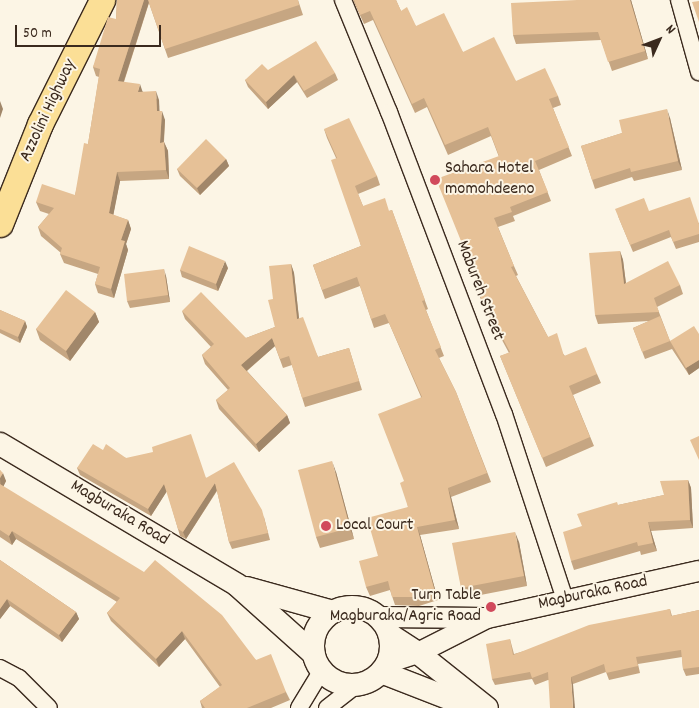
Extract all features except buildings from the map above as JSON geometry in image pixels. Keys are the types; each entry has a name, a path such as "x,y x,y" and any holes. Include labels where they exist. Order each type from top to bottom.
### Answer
{"main road":[{"name":"Azzolini Highway","path":"0,224 40,124 102,0"},
{"name":"Magburaka Road","path":"0,444 237,585 318,662"},
{"name":"Magburaka Road","path":"237,585 333,612"},
{"path":"384,668 358,684 344,684 318,662 316,630 333,612 357,607 384,626 487,708"},
{"path":"384,626 384,668"},
{"path":"384,668 474,708"}],"street":[{"name":"Mabureh Street","path":"343,0 389,112 504,414 565,600"},
{"path":"679,0 699,72"},
{"name":"Magburaka Road","path":"384,626 486,618 699,571"},
{"name":"Magburaka Road","path":"384,668 486,618"},
{"path":"299,708 318,662"},
{"path":"0,668 18,678 49,708"},
{"path":"327,708 358,684"}],"place":[{"name":"Sahara Hotel momohdeeno","path":"435,180"},
{"name":"Local Court","path":"326,526"},
{"name":"Turn Table Magburaka/Agric Road","path":"491,607"}]}
